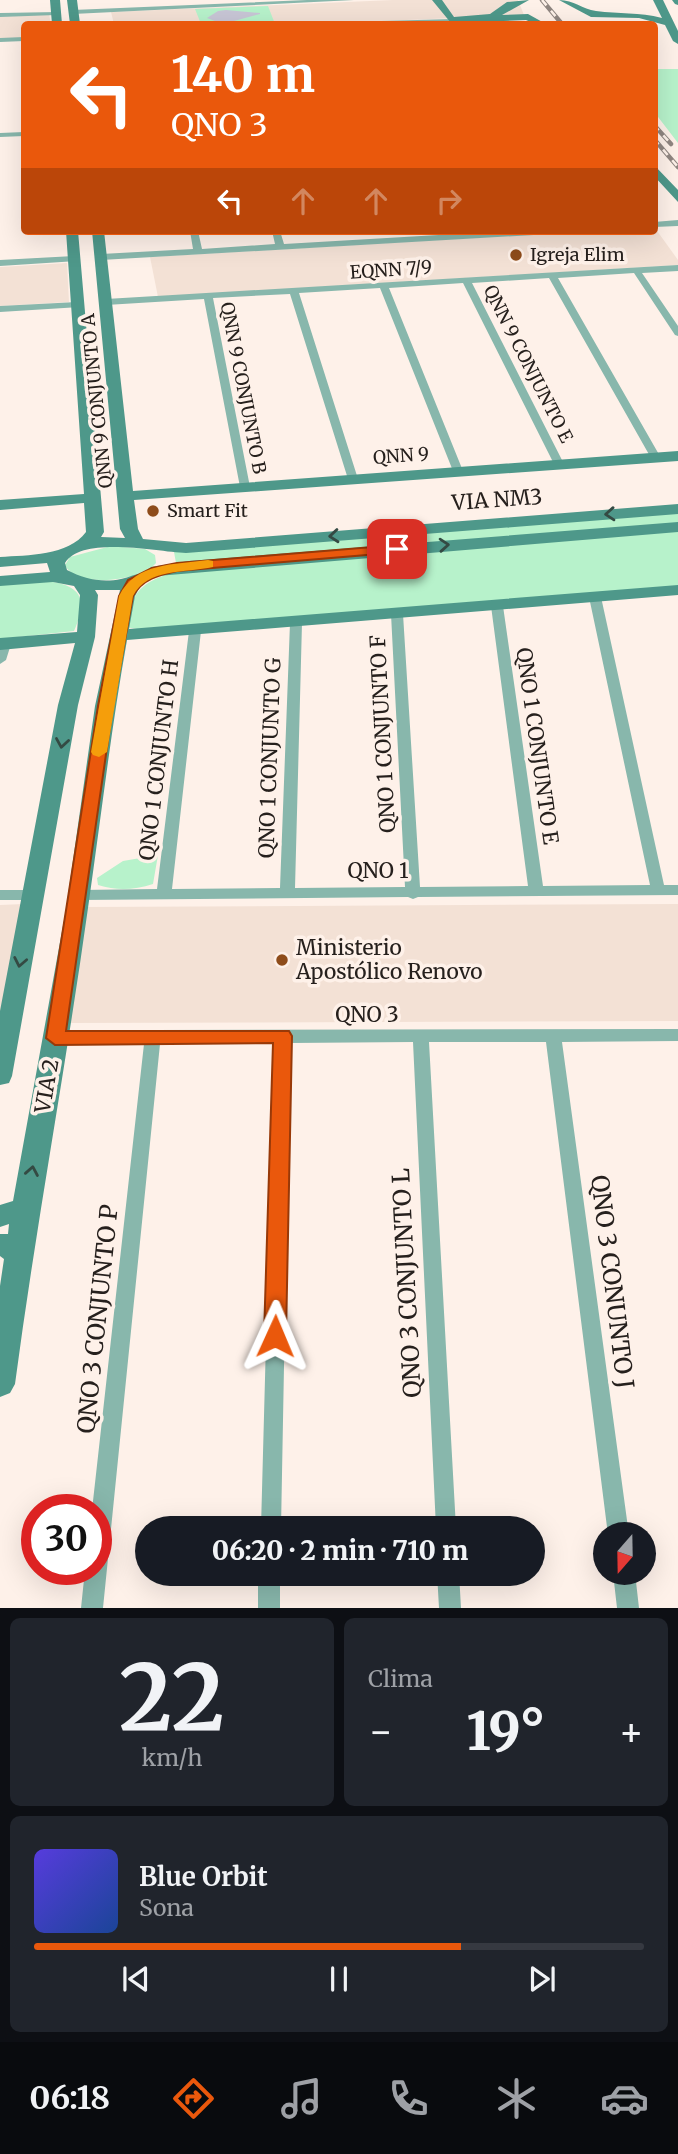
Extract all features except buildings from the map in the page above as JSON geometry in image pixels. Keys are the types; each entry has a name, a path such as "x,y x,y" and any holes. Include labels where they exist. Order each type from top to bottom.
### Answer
{"main road":[{"path":"55,0 57,21"},
{"path":"70,0 74,17"},
{"path":"437,0 451,20 458,21"},
{"path":"564,0 591,14 639,15 658,21"},
{"path":"657,0 673,26 678,41"},
{"path":"487,18 510,4 524,1"},
{"path":"541,9 550,21"},
{"path":"471,21 528,17 535,21"},
{"path":"658,173 678,198"},
{"path":"0,562 61,555 82,545 92,538 95,532 72,235"},
{"path":"92,235 101,256"},
{"path":"98,235 101,256"},
{"name":"QNN 9 CONJUNTO A","path":"101,256 130,529 144,544 165,558 157,571"},
{"path":"77,301 86,318 90,348 105,349 110,345"},
{"path":"82,366 89,357 104,359 107,400 120,422"},
{"name":"QNN 9","path":"127,496 678,456"},
{"path":"0,505 92,498"},
{"name":"VIA NM3","path":"82,545 144,544 186,548 678,509"},
{"name":"VIA NM3","path":"133,583 157,571 189,566 678,527"},
{"path":"0,1076 3,1033 33,895 68,705 86,637 89,595 56,567 61,555"},
{"path":"0,581 53,577 75,581 133,583"},
{"name":"VIA 2","path":"0,1384 13,1213 55,1038 79,895 105,706 126,596 133,583"},
{"path":"120,635 296,623 678,590"},
{"path":"2,650 86,637"},
{"path":"74,680 99,685 111,680"},
{"path":"68,705 82,699 96,699 105,706"}],"street":[{"path":"143,0 145,9"},
{"path":"74,17 99,11 207,3 351,0"},
{"path":"162,8 165,16"},
{"path":"0,15 56,13"},
{"path":"435,21 451,20"},
{"path":"0,40 21,38"},
{"path":"0,135 21,134"},
{"path":"658,225 678,223"},
{"path":"195,235 198,252"},
{"path":"277,235 280,247"},
{"path":"363,235 366,242"},
{"name":"EQNN 7/9","path":"101,256 366,242 436,235"},
{"path":"0,264 74,259"},
{"name":"EQNN 7/9","path":"106,302 678,268"},
{"path":"636,270 678,332"},
{"path":"552,275 656,458"},
{"name":"QNN 9 CONJUNTO E","path":"467,280 559,464"},
{"path":"383,286 458,471"},
{"path":"294,292 354,479"},
{"name":"QNN 9 CONJUNTO B","path":"208,297 245,487"},
{"path":"0,309 77,301"},
{"path":"595,597 658,890"},
{"name":"QNO 1 CONJUNTO E","path":"497,606 536,892"},
{"name":"QNO 1 CONJUNTO F","path":"397,614 413,894"},
{"name":"QNO 1 CONJUNTO G","path":"287,894 296,623"},
{"name":"QNO 1 CONJUNTO H","path":"164,894 195,631"},
{"name":"QNO 1","path":"79,895 678,890"},
{"path":"0,895 33,895"},
{"name":"QNO 3 CONJUNTO L","path":"421,1035 445,1516"},
{"name":"QNO 3","path":"55,1038 678,1035"},
{"name":"QNO 3 CONJUNTO P","path":"92,1608 153,1036"},
{"path":"271,1516 282,1036"},
{"name":"QNO 3 CONUNTO J","path":"553,1036 617,1522"},
{"path":"269,1608 270,1586"},
{"path":"449,1586 450,1608"},
{"path":"625,1586 628,1608"}],"shaded area":[{"path":"393,0 518,0 524,15 384,21 113,21 111,12"},
{"path":"49,14 50,21 21,21 21,38 0,39 0,16"},
{"path":"658,232 678,260 678,265 158,297 150,257 525,235 658,235"},
{"path":"67,263 69,302 0,306 0,267"},
{"path":"24,904 0,1025 0,905"},
{"path":"678,904 678,1021 69,1023 84,907"}],"green space":[{"path":"268,6 274,21 200,21 195,9"},
{"path":"658,69 678,69 678,143 658,117"},
{"path":"678,513 678,524 176,563 174,552"},
{"path":"678,531 678,586 137,629 125,627 134,598 143,586 171,573"},
{"path":"111,546 145,549 155,555 156,563 137,574 109,580 82,577 71,573 65,565 70,557"},
{"path":"48,581 68,586 79,596 81,610 74,631 0,639 0,584"},
{"path":"158,855 153,884 126,889 98,885 97,878 123,861"}],"railway":[{"path":"542,0 560,21"},
{"path":"658,129 671,144"},
{"path":"658,144 678,167"}],"slow traffic":[{"path":"99,752 126,596 133,583 157,571 208,564"}],"place":[{"name":"Igreja Elim","path":"516,255"},
{"name":"Smart Fit","path":"153,511"},
{"name":"Ministerio Apostólico Renovo","path":"282,960"}],"route":[{"path":"275,1336 282,1036 55,1038 77,909 105,706 126,596 133,583 157,571 177,567 397,549"}]}
